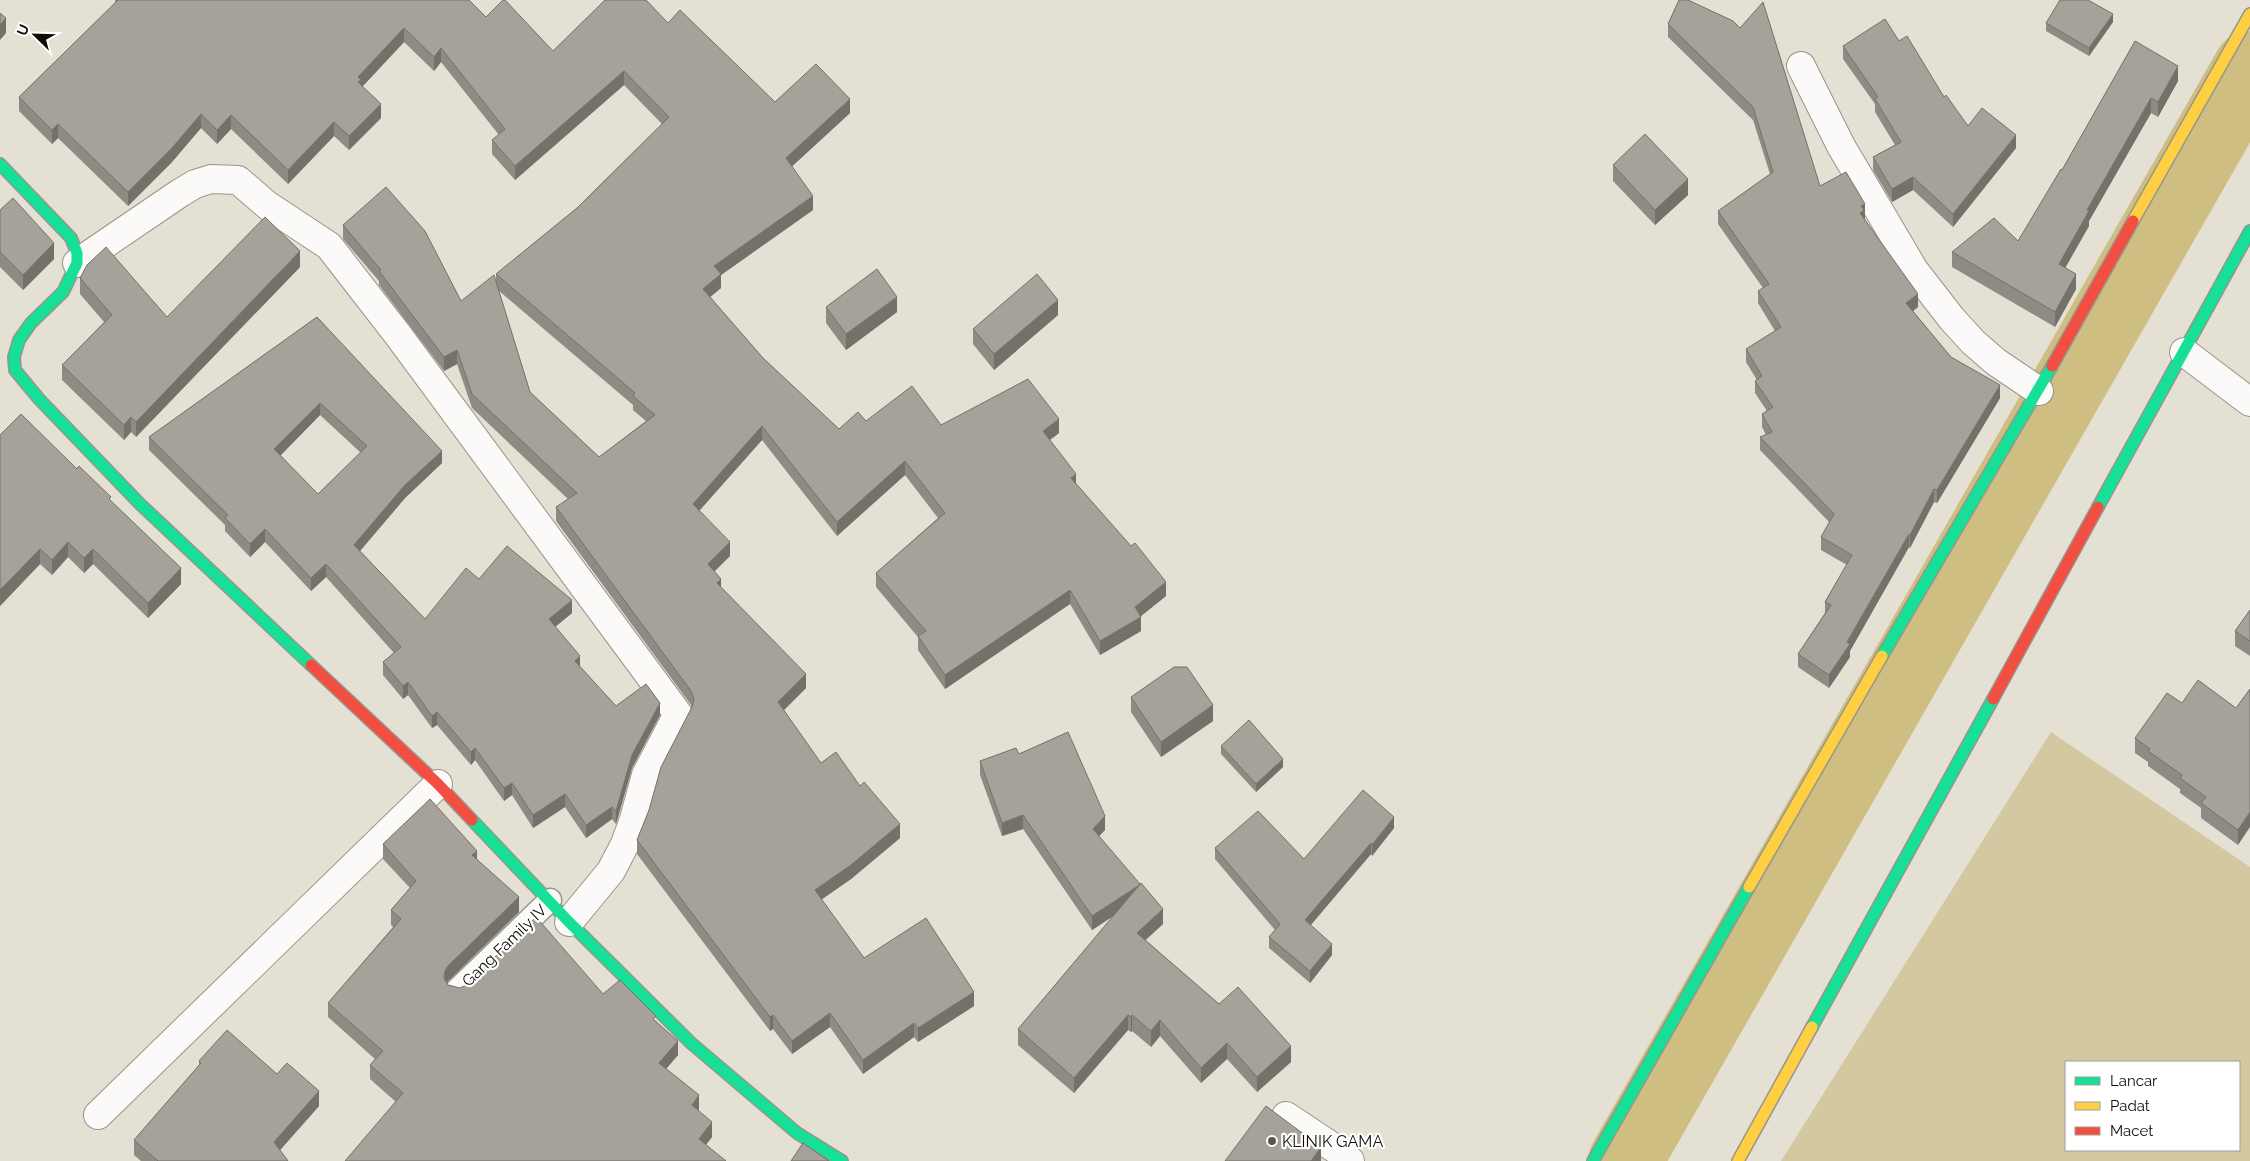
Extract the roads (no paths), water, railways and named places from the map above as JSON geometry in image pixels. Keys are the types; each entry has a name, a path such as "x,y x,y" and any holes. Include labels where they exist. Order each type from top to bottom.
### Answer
{"street":[{"path":"1593,1161 1838,731 2038,391 2075,322 2250,14"},
{"path":"1801,66 1842,146 1914,270 1952,319 1973,342 1996,362 2038,391"},
{"path":"0,164 71,238 77,253 77,263 62,292 31,323 19,340 14,357 15,370 39,399 140,504 438,784 569,922 691,1043 797,1133 842,1161"},
{"path":"77,263 195,184 211,179 238,180 267,205 329,246 410,350 678,714 646,775 625,844 611,871 569,922"},
{"path":"1738,1161 2250,231"},
{"path":"2184,352 2250,402"},
{"path":"98,1115 438,784"},
{"path":"1286,1116 1340,1152 1350,1161"}],"lane":[{"name":"Gang Family IV","path":"457,990 550,900"}],"waterway":[{"path":"1625,1161 2250,68"}],"place":[{"name":"KLINIK GAMA","path":"1272,1141"}]}
